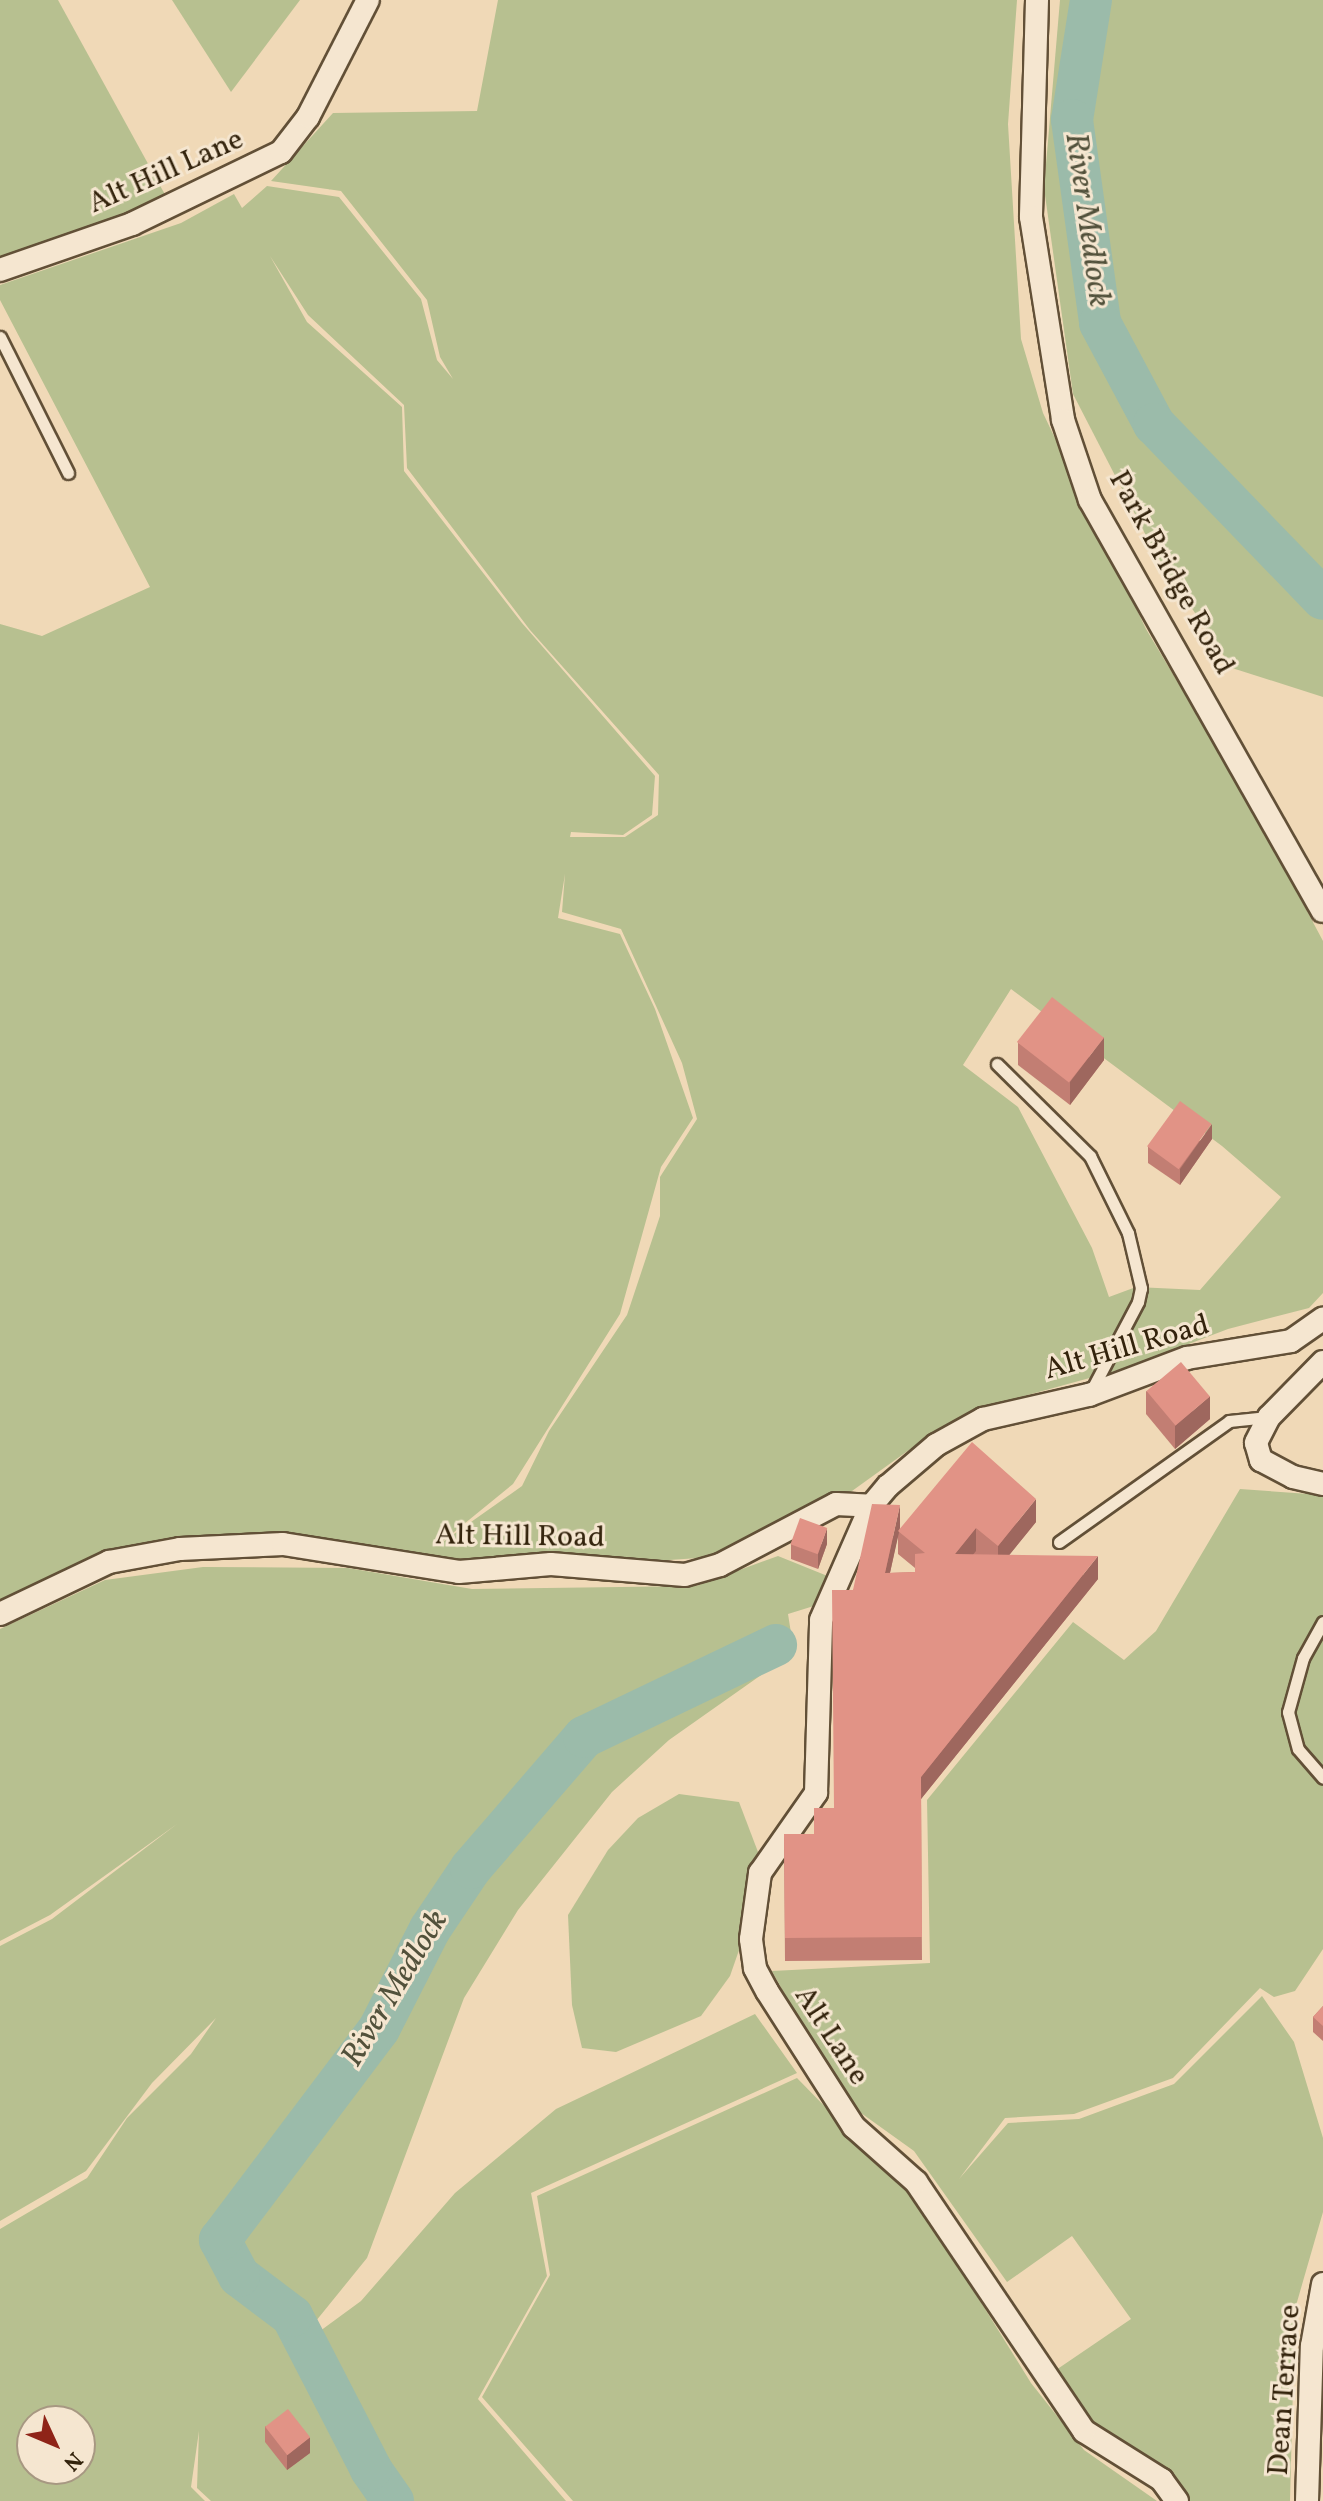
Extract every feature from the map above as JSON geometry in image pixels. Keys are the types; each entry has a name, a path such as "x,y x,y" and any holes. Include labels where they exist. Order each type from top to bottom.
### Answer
{"street":[{"name":"Alt Hill Lane","path":"0,270 132,224 281,152 308,117 368,0"},
{"name":"Park Bridge Road","path":"1037,0 1031,217 1063,420 1090,500 1323,911"},
{"name":"Alt Hill Road","path":"0,1614 109,1562 180,1549 283,1544 459,1572 551,1564 685,1575 720,1565 836,1504 871,1506 957,1431 983,1419 1089,1395 1187,1358 1291,1341 1323,1319"},
{"path":"1323,1362 1269,1417 1256,1443 1261,1460 1293,1477 1323,1484"},
{"name":"Alt Lane","path":"871,1506 821,1620 816,1793 760,1873 751,1939 755,1968 854,2127 916,2182 1084,2431 1162,2480 1177,2501"},
{"name":"Dean Terrace","path":"1307,2501 1312,2346 1323,2284"}],"lane":[{"path":"0,337 68,473"},
{"path":"997,1064 1090,1156 1128,1233 1141,1288 1138,1302 1089,1395"},
{"path":"1059,1542 1229,1421 1269,1417"},
{"path":"1323,1622 1303,1658 1288,1712 1298,1749 1323,1778"}],"green space":[{"path":"0,0 58,0 168,200 0,258"},
{"path":"172,0 300,0 231,92"},
{"path":"498,0 1017,0 1008,124 1021,339 1043,413 1146,629 1245,795 1323,941 1323,1293 1309,1308 1228,1329 1126,1368 991,1405 927,1437 852,1491 714,1557 654,1561 577,1556 465,1564 238,1535 125,1547 0,1603 0,624 42,636 150,587 0,300 0,285 181,223 234,194 242,208 267,186 339,197 421,299 437,360 453,379 440,357 427,300 341,191 271,181 333,113 477,111","holes":["270,256 308,315 404,405 407,468 530,630 659,775 658,815 625,837 570,837 571,832 623,835 652,815 655,776 522,623 404,471 402,407 307,322","565,874 562,912 621,929 682,1063 697,1119 660,1177 660,1216 627,1315 549,1431 522,1486 437,1546 513,1484 620,1314 661,1167 693,1118 655,1009 620,934 558,918","1011,989 1222,1146 1281,1197 1200,1290 1136,1287 1109,1297 1092,1248 1018,1107 963,1065"]},
{"path":"1060,0 1323,0 1323,697 1232,668 1156,555 1073,394 1044,188"},
{"path":"1240,1489 1323,1495 1323,1949 1295,1991 1274,1997 1260,1988 1173,2078 1074,2114 1005,2118 959,2179 1008,2123 1079,2119 1174,2084 1262,1996 1294,2042 1323,2138 1323,2212 1295,2309 1290,2501 1189,2501 1168,2475 1086,2423 1056,2370 1131,2319 1072,2236 1007,2282 914,2151 861,2113 816,2053 772,1971 930,1963 927,1800 1073,1622 1124,1660 1156,1631"},
{"path":"778,1556 830,1577 817,1605 788,1614 794,1652 669,1740 612,1792 518,1910 464,1998 367,2258 290,2353 361,2301 455,2193 556,2109 755,2014 797,2073 531,2193 547,2276 478,2399 566,2501 211,2501 197,2488 199,2431 191,2487 205,2501 0,2501 0,2229 87,2178 127,2118 191,2054 216,2018 152,2083 86,2171 0,2221 0,1946 52,1919 177,1824 50,1915 0,1941 0,1629 105,1580 203,1567 348,1568 472,1589 696,1586"},
{"path":"679,1794 739,1802 758,1852 745,1933 730,1976 701,2016 616,2052 582,2048 572,2005 568,1915 608,1850 638,1818"},
{"path":"797,2078 920,2204 1031,2383 1084,2450 1157,2501 573,2501 482,2397 550,2275 537,2196"}],"building":[{"path":"1052,997 1104,1038 1069,1083 1017,1042"},
{"path":"1180,1101 1212,1124 1179,1169 1147,1146"},
{"path":"1181,1362 1210,1396 1175,1425 1147,1391"},
{"path":"972,1442 1036,1499 998,1546 976,1528 955,1554 1098,1556 921,1777 922,1937 785,1938 784,1834 814,1834 814,1808 834,1808 832,1590 853,1590 872,1504 900,1505 885,1573 915,1572 915,1554 925,1553 898,1531"},
{"path":"800,1518 827,1528 818,1554 790,1544"},
{"path":"1323,2006 1323,2026 1313,2017"},
{"path":"288,2409 310,2437 287,2455 265,2427"}],"waterway":[{"name":"River Medlock","path":"1091,0 1072,120 1100,323 1154,424 1323,599"},
{"name":"River Medlock","path":"393,2501 371,2469 292,2316 239,2276 220,2240 379,2029 430,1929 471,1868 584,1737 776,1645"}]}
